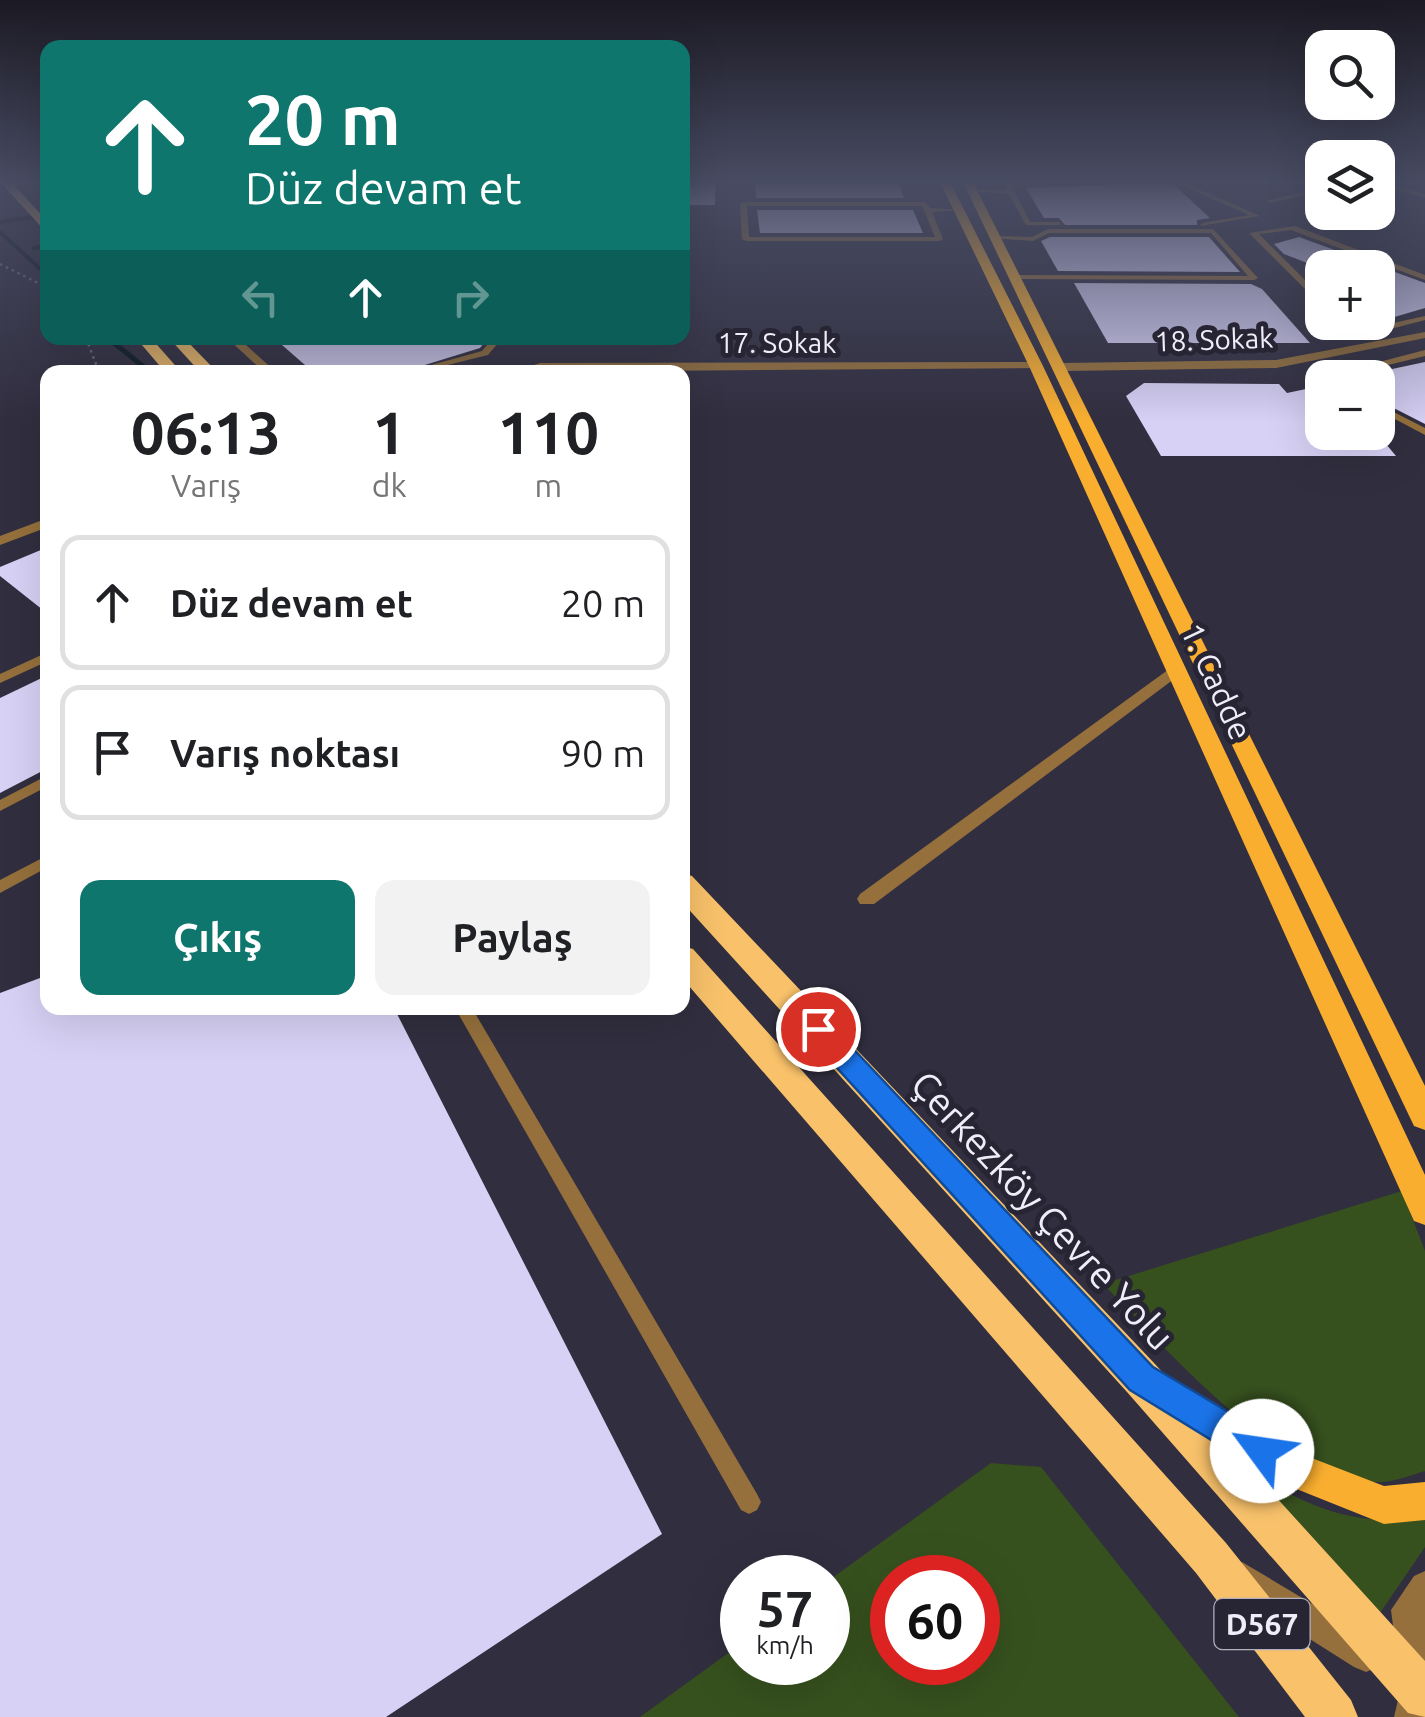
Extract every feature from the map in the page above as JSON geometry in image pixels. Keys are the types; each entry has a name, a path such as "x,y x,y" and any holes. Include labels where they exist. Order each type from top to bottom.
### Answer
{"highway":[{"path":"149,345 167,365"},
{"path":"183,345 202,365"},
{"name":"Çerkezköy Çevre Yolu","path":"690,892 1141,1378 1420,1696"},
{"name":"D567","path":"690,966 1211,1558 1334,1717"}],"main road":[{"name":"1. Cadde","path":"985,262 1425,1210"},
{"name":"1. Cadde","path":"1009,262 1425,1117"},
{"path":"1141,1378 1292,1469 1384,1505 1425,1501"}],"street":[{"name":"18. Sokak","path":"1062,367 1276,364 1425,335"},
{"path":"240,345 262,365"},
{"name":"17. Sokak","path":"690,367 1036,366"},
{"path":"0,542 40,525"},
{"path":"867,899 1176,669"},
{"path":"1211,1558 1420,1696"},
{"path":"1420,1696 1407,1610 1425,1587"}],"lane":[{"path":"1038,262 1045,277"},
{"path":"1016,277 1254,278 1240,262"},
{"path":"1283,262 1305,283"},
{"path":"1395,267 1425,278"},
{"path":"1395,325 1425,318"},
{"path":"1404,342 1425,353"},
{"path":"438,365 485,353 492,345"},
{"path":"1395,360 1425,353"},
{"path":"1395,416 1425,432"},
{"path":"0,664 6,676 40,660"},
{"path":"0,806 40,784"},
{"path":"0,887 40,864"},
{"path":"468,1015 748,1502"}],"path":[{"path":"0,264 40,284"}],"green space":[{"path":"1402,1191 1425,1251 1425,1471 1409,1476 1380,1482 1343,1477 1304,1462 1228,1409 1103,1284"},
{"path":"991,1463 1041,1467 1239,1717 640,1717 720,1659 720,1685 850,1685 850,1565"},
{"path":"1251,1473 1334,1512 1376,1520 1425,1517 1425,1547 1380,1613"}],"building":[{"path":"1053,262 1231,262 1240,272 1058,271"},
{"path":"1395,272 1425,283 1425,308 1395,317"},
{"path":"1074,283 1251,284 1262,289 1310,343 1108,343"},
{"path":"282,345 482,345 425,365 305,365"},
{"path":"1425,362 1425,424 1395,409 1395,368"},
{"path":"1144,383 1279,384 1287,393 1305,389 1305,450 1391,450 1396,456 1161,456 1126,396"},
{"path":"40,550 40,608 0,576 0,567"},
{"path":"40,679 40,772 0,793 0,698"},
{"path":"40,978 40,1015 398,1015 662,1534 386,1717 0,1717 0,993"}],"waterway":[{"path":"33,262 40,269"},
{"path":"117,345 141,365"}],"route":[{"path":"818,1029 1141,1378 1262,1451"}]}
